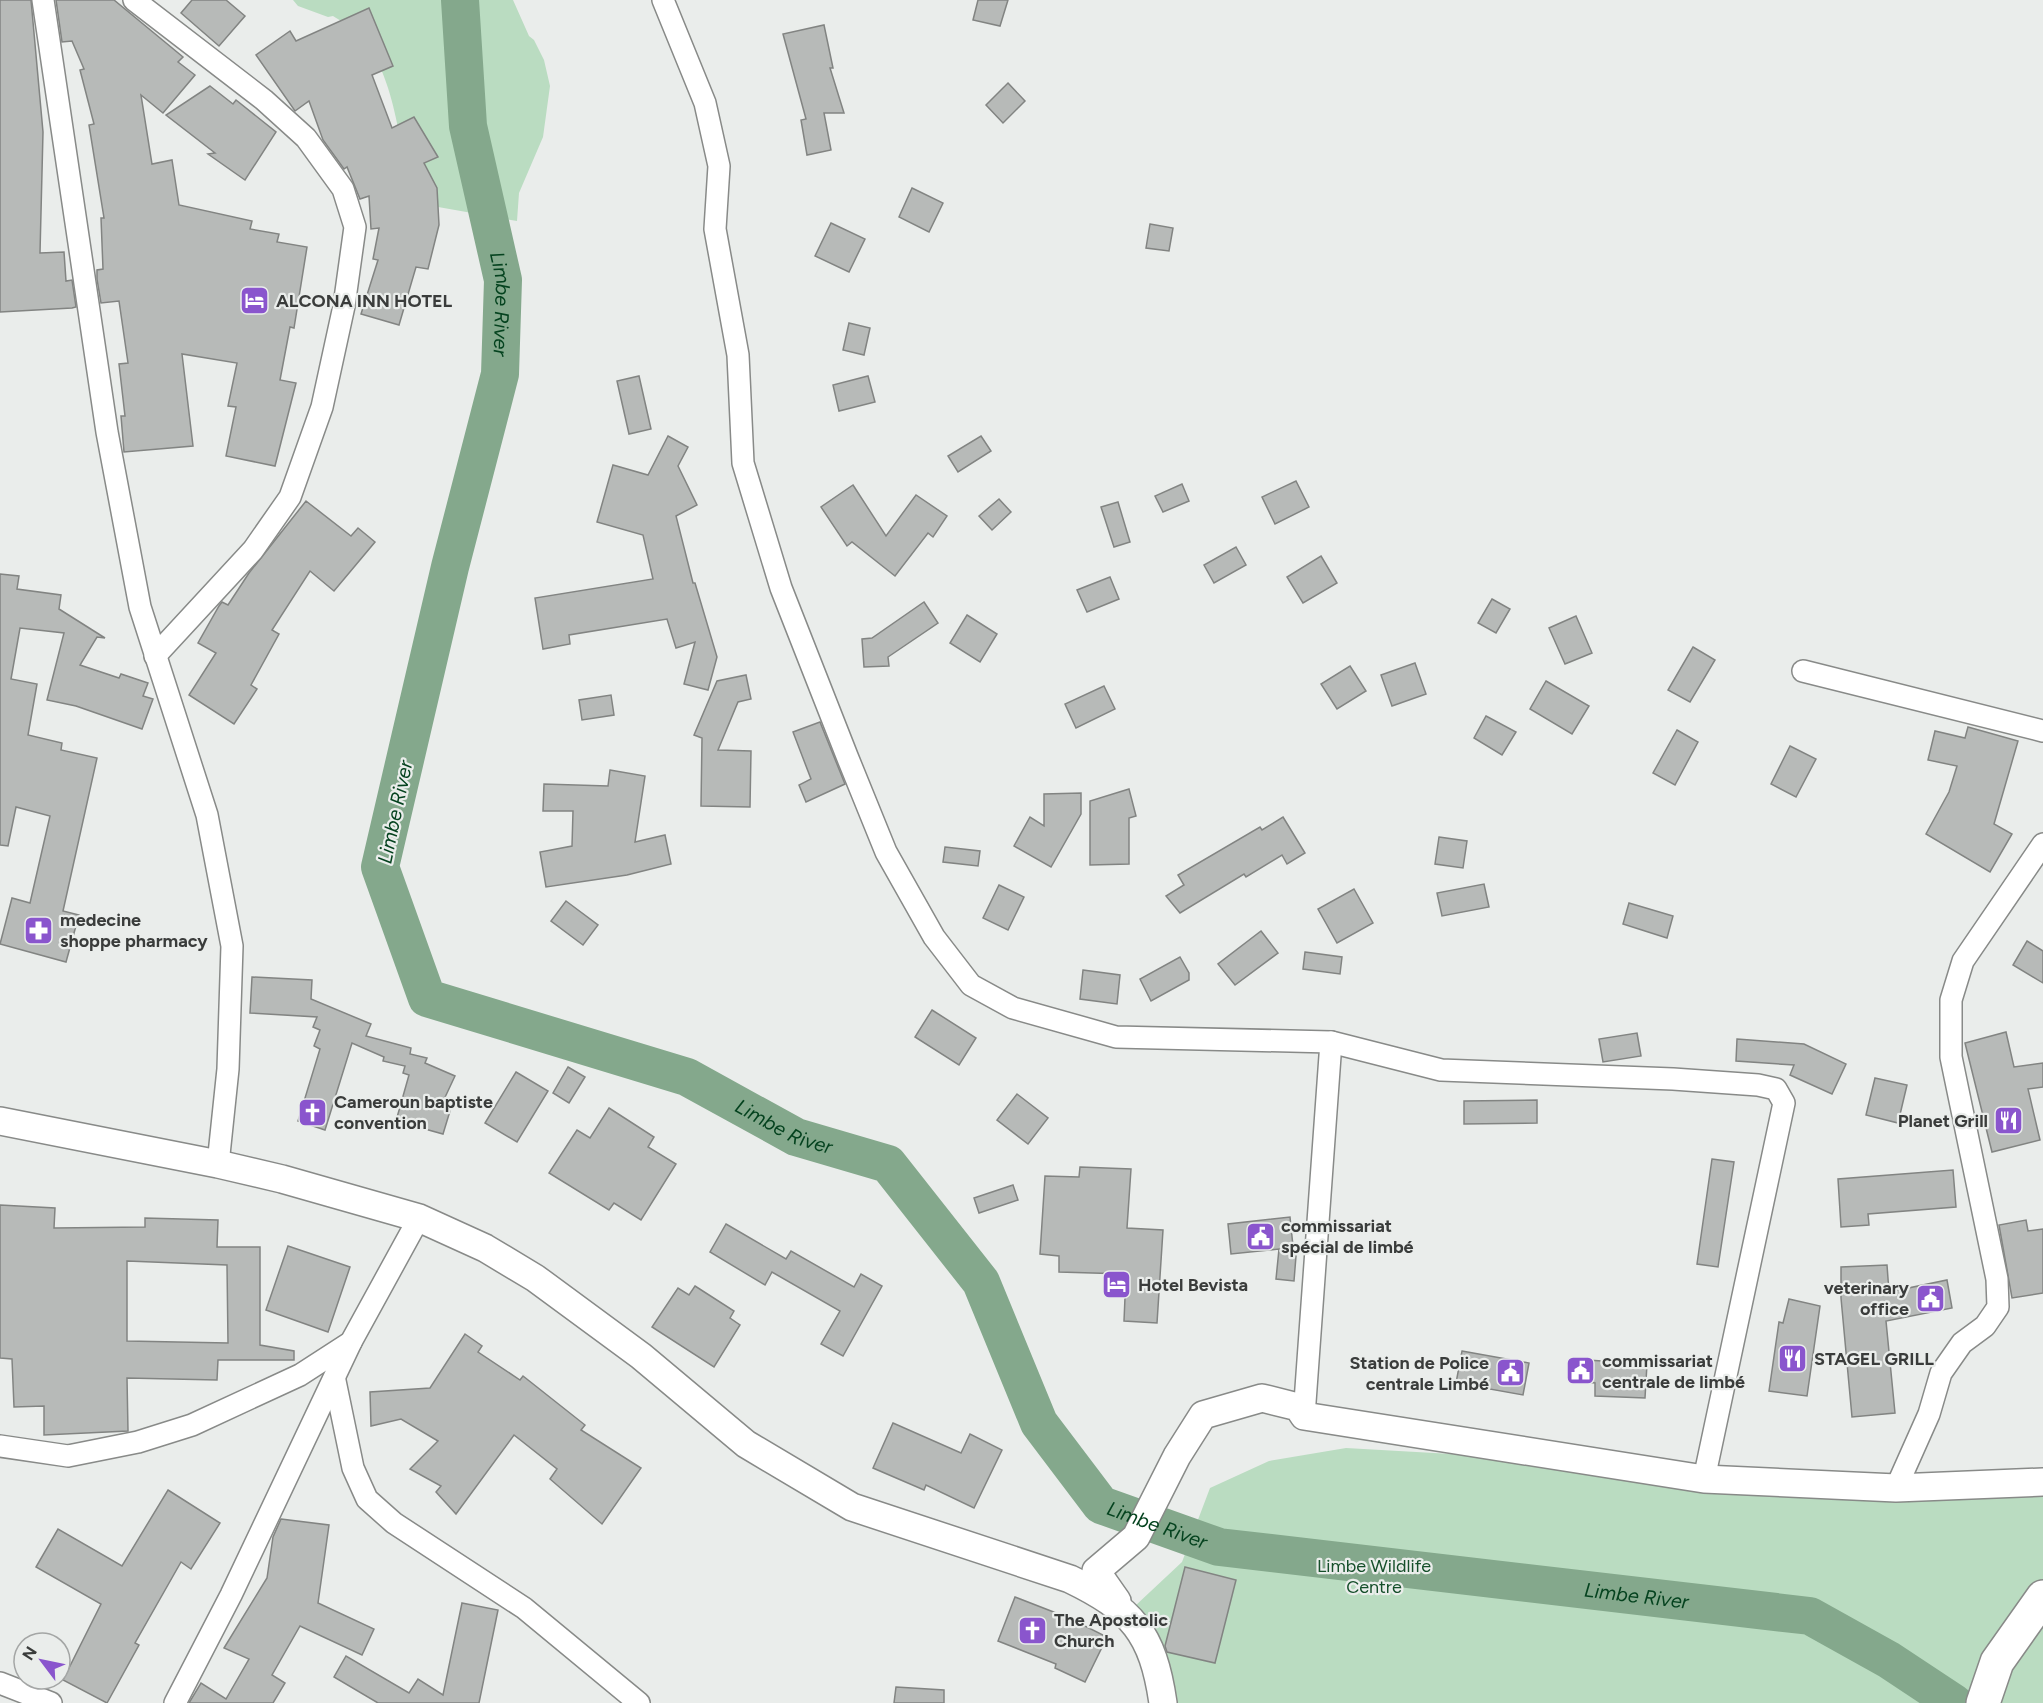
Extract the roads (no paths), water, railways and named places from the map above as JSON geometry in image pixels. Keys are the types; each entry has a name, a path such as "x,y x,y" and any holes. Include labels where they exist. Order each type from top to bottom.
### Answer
{"highway":[{"path":"1983,1703 1997,1662 2043,1597"}],"street":[{"path":"43,0 107,432 140,607 207,815 231,946 228,1069 218,1164"},
{"path":"134,0 264,100 306,138 343,189 355,228 344,306 322,407 290,497 253,550 155,656"},
{"path":"663,0 705,103 719,166 715,229 738,355 743,463 781,588 886,852 934,937 971,985 1013,1008 1116,1037 1331,1042 1441,1070 1673,1078 1758,1085 1776,1089 1784,1103 1704,1479"},
{"path":"1803,671 2043,731"},
{"path":"1896,1488 1929,1414 1941,1373 1962,1343 1985,1326 1998,1307 1997,1280 1951,1057 1951,1000 1963,961 2043,844"},
{"path":"1304,1416 1331,1042"},
{"path":"0,1121 282,1179 419,1218 485,1248 536,1278 641,1356 746,1444 852,1507 1070,1579 1102,1595 1134,1622 1146,1641 1159,1677 1163,1703"},
{"path":"175,1703 335,1381 351,1342 419,1218"},
{"path":"0,1446 68,1456 138,1442 192,1425 300,1375 351,1342"},
{"path":"335,1381 353,1467 368,1499 393,1523 524,1608 639,1703"},
{"path":"1122,1610 1096,1571 1136,1537 1158,1491 1203,1415 1262,1398 1298,1407 1304,1416 1704,1479 1896,1488 2043,1482"},
{"path":"0,1683 51,1703"}],"waterway":[{"name":"Limbe River","path":"460,0 468,126 503,280 500,374 450,567 380,867 427,998 687,1077 796,1137 888,1164 981,1282 1039,1423 1101,1505 1219,1547 1810,1616 1889,1660 1954,1703"}],"place":[{"name":"ALCONA INN HOTEL","path":"255,301"},
{"name":"medecine shoppe pharmacy","path":"39,930"},
{"name":"Cameroun baptiste convention","path":"313,1112"},
{"name":"Planet Grill","path":"2009,1121"},
{"name":"commissariat spécial de limbé","path":"1260,1236"},
{"name":"Hotel Bevista","path":"1117,1285"},
{"name":"veterinary office","path":"1930,1298"},
{"name":"STAGEL GRILL","path":"1793,1359"},
{"name":"commissariat centrale de limbé","path":"1581,1371"},
{"name":"Station de Police centrale Limbé","path":"1510,1373"},
{"name":"The Apostolic Church","path":"1033,1630"}],"park label":[{"name":"Limbe Wildlife Centre","path":"1374,1576"}]}
